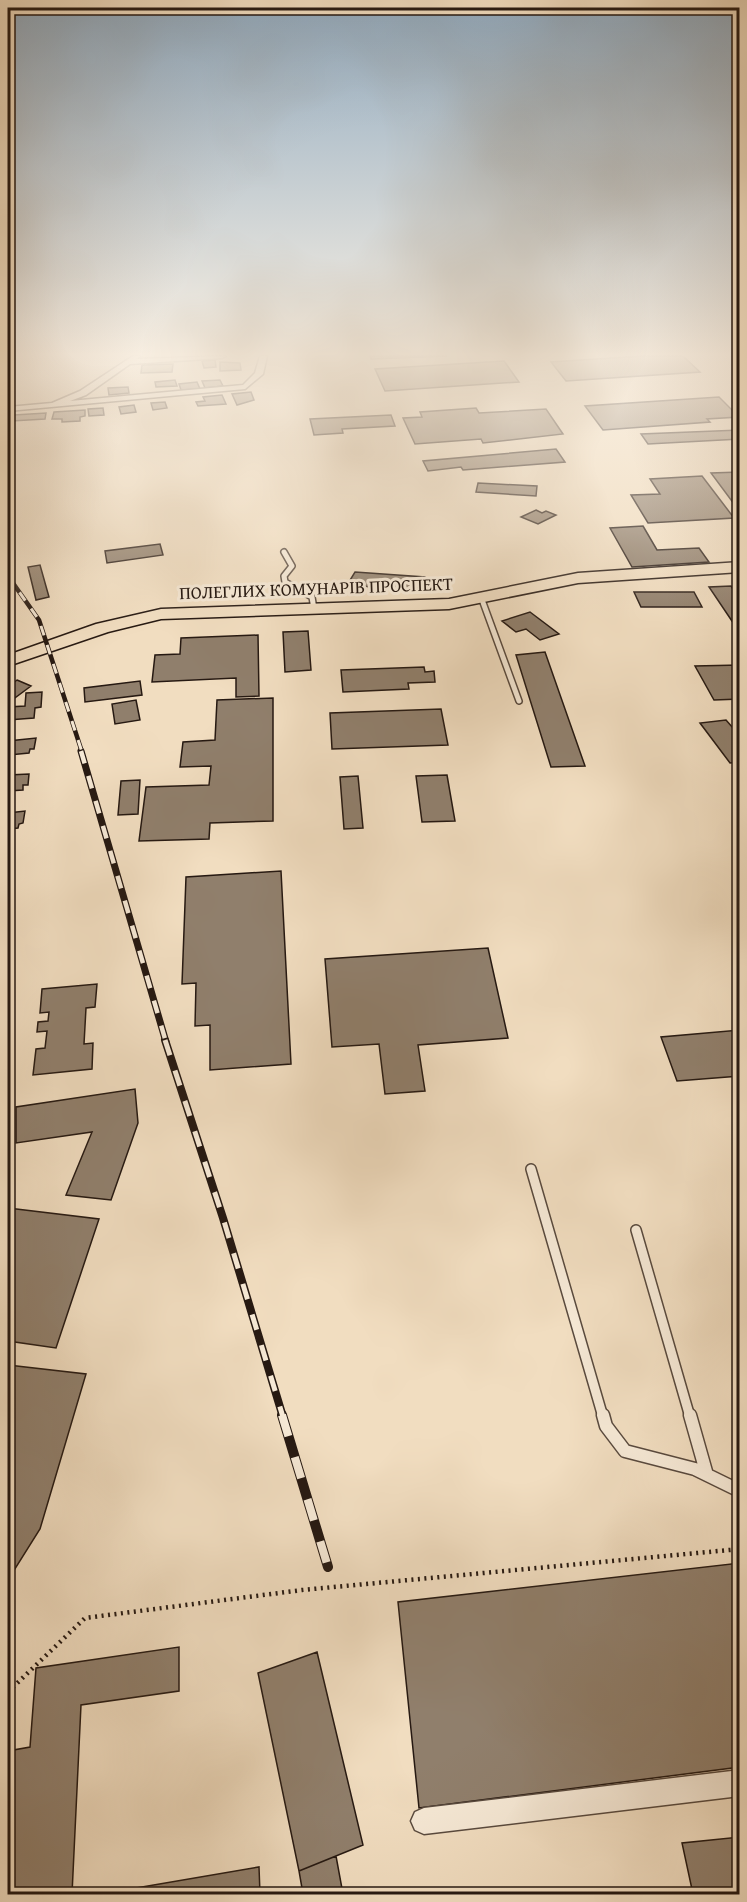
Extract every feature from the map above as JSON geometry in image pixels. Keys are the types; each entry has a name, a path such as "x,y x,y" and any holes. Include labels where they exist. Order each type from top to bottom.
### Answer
{"main road":[{"name":"ПОЛЕГЛИХ КОМУНАРІВ ПРОСПЕКТ","path":"8,661 140,618 186,612 413,607 449,604 578,578 740,567"}],"street":[{"path":"424,1821 740,1783"}],"lane":[{"path":"284,552 292,566 284,576 285,582 312,597 314,609"},
{"path":"481,597 519,701"},
{"path":"531,1169 606,1426 625,1451 695,1469 740,1491"},
{"path":"636,1230 707,1475"}],"path":[{"path":"8,1692 85,1618 302,1590 740,1549"}],"building":[{"path":"556,449 565,462 463,470 461,467 428,471 423,461"},
{"path":"740,472 740,512 711,473"},
{"path":"702,476 734,518 648,523 631,495 660,494 650,479"},
{"path":"478,483 537,486 536,496 476,492"},
{"path":"536,510 556,515 538,524 521,517"},
{"path":"643,526 657,550 699,548 709,562 632,567 610,528"},
{"path":"160,544 163,555 107,563 105,551"},
{"path":"40,565 49,597 36,600 28,567"},
{"path":"355,572 425,577 424,591 347,585"},
{"path":"731,586 736,594 740,594 740,633 709,587"},
{"path":"634,592 694,592 702,607 641,607"},
{"path":"530,612 559,634 540,640 526,629 516,632 502,621"},
{"path":"308,631 311,670 285,672 283,632"},
{"path":"258,635 259,696 236,697 236,678 152,682 155,655 180,654 181,638"},
{"path":"545,652 585,766 551,767 516,655"},
{"path":"740,665 740,699 714,700 695,666"},
{"path":"424,667 425,672 434,671 435,682 408,683 409,689 343,692 341,670"},
{"path":"17,680 31,686 8,703 8,687"},
{"path":"140,681 142,695 85,702 84,688"},
{"path":"42,692 41,707 35,708 34,718 8,720 8,707 25,706 26,693"},
{"path":"273,698 273,821 210,823 209,839 139,841 146,787 209,785 211,766 180,767 183,742 215,740 217,700"},
{"path":"136,700 140,720 115,724 112,704"},
{"path":"441,709 448,745 332,749 330,713"},
{"path":"726,720 740,736 740,762 730,763 700,723"},
{"path":"36,738 34,749 30,749 29,753 9,755 8,741"},
{"path":"29,774 28,785 23,785 23,790 8,791 8,775"},
{"path":"447,775 455,821 422,822 416,776"},
{"path":"358,776 363,828 344,829 340,777"},
{"path":"140,780 138,814 118,815 121,781"},
{"path":"25,811 23,823 19,824 18,828 8,829 8,813"},
{"path":"281,871 291,1064 210,1070 210,1025 195,1026 196,983 182,984 186,877"},
{"path":"488,948 508,1038 418,1045 425,1091 385,1094 379,1044 332,1047 325,959"},
{"path":"97,984 95,1007 86,1008 84,1044 93,1043 92,1069 33,1075 36,1049 45,1048 47,1031 37,1032 38,1022 48,1021 49,1012 40,1013 42,989"},
{"path":"740,1030 740,1076 677,1081 661,1037"},
{"path":"135,1089 138,1123 111,1200 66,1195 92,1132 16,1143 16,1107"},
{"path":"8,1208 99,1219 56,1348 8,1341"},
{"path":"8,1365 86,1374 40,1529 8,1580"},
{"path":"740,1563 740,1767 419,1808 398,1602"},
{"path":"179,1647 179,1691 81,1705 72,1894 8,1894 8,1751 30,1747 36,1668"},
{"path":"317,1652 363,1845 299,1871 258,1673"},
{"path":"740,1837 740,1894 693,1894 682,1843"},
{"path":"336,1856 343,1894 303,1894 299,1871"},
{"path":"259,1867 260,1894 101,1894"}],"railway":[{"path":"8,576 39,620 82,752"},
{"path":"81,751 166,1042"},
{"path":"165,1040 223,1218 283,1417"},
{"path":"282,1415 328,1567"}]}
